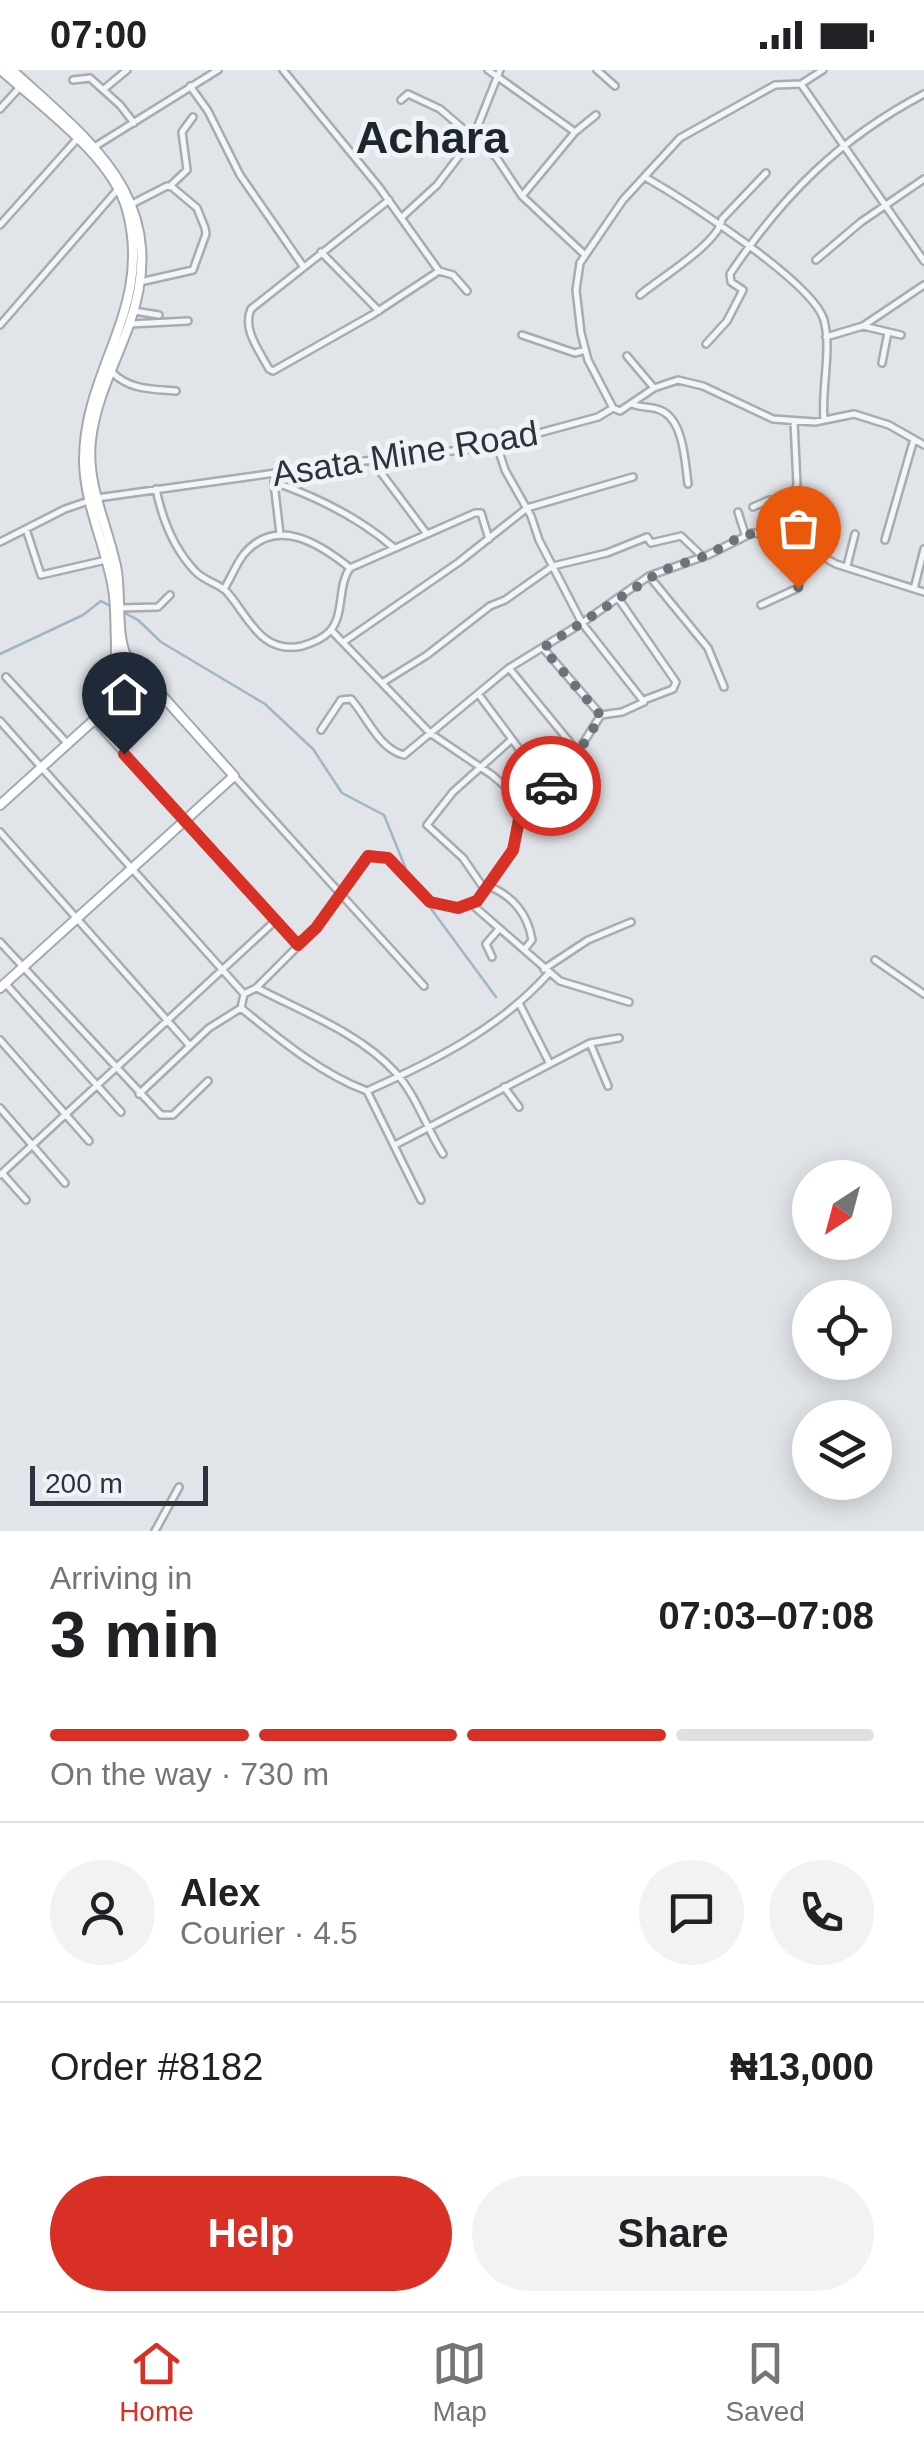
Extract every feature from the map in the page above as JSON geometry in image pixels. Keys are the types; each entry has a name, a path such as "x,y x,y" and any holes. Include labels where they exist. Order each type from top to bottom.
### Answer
{"main road":[{"path":"1,70 79,137"},
{"path":"3,985 234,776 129,660 119,610 117,569 93,499 91,441 98,404 130,324 140,282 140,239 132,204 122,180 14,71"},
{"path":"0,805 94,720 111,694 116,660 119,610 84,464 88,422 126,315 133,280 129,216 119,188 91,149"},
{"path":"116,660 129,660"}],"street":[{"path":"104,90 127,70"},
{"path":"91,149 218,70"},
{"path":"283,70 389,200 439,271 453,275 467,291"},
{"path":"488,70 498,73 574,132"},
{"path":"597,70 616,86"},
{"path":"613,408 585,350 576,284 580,263 615,211 668,149 692,130 775,85 801,84 823,70"},
{"path":"401,218 425,198 473,138 498,73"},
{"path":"73,80 87,77 134,123"},
{"path":"801,84 924,261"},
{"path":"190,86 240,175 303,266"},
{"path":"0,109 20,87"},
{"path":"401,100 408,94 432,104 496,157 522,196 586,255"},
{"path":"706,344 728,321 743,290 729,278 748,247 803,181 843,144 924,94"},
{"path":"522,196 574,132 596,116"},
{"path":"132,204 170,186 187,170 182,132 193,117"},
{"path":"0,225 79,137"},
{"path":"640,295 706,246 721,227 722,219 766,173"},
{"path":"644,176 748,247 818,305 826,338 824,420"},
{"path":"816,260 924,179"},
{"path":"140,282 193,270 206,234 196,208 170,186"},
{"path":"0,324 4,314 119,188"},
{"path":"389,200 261,298 247,315 248,328 270,370 379,310 439,271"},
{"path":"322,252 379,310"},
{"path":"826,338 863,326 924,285"},
{"path":"134,311 159,315"},
{"path":"130,324 188,321"},
{"path":"863,326 900,335"},
{"path":"882,363 888,332"},
{"path":"522,334 563,350 585,350"},
{"path":"628,356 654,388 673,380 686,381 756,413 794,422 854,414 889,425 924,445"},
{"path":"110,370 127,384 176,391"},
{"name":"Asata Mine Road","path":"0,542 93,499 496,445 598,416 613,408 616,412 654,388"},
{"path":"632,404 659,409 670,419 682,442 688,484"},
{"path":"761,605 798,588 801,579 786,536 797,484 794,422"},
{"path":"885,540 914,439"},
{"path":"496,445 538,540 588,634 644,700"},
{"path":"377,460 379,470 427,534"},
{"path":"345,642 527,508 633,476"},
{"path":"272,478 280,534"},
{"path":"272,478 360,522 393,548"},
{"path":"156,489 164,519 196,572 224,589 250,626 268,642 296,647 331,630 350,568 475,513 480,514 489,539"},
{"path":"753,507 769,500 794,501"},
{"path":"738,512 745,534"},
{"path":"26,529 40,576 106,560"},
{"path":"224,589 252,545 280,534 311,542 350,568"},
{"path":"321,730 346,698 357,706 380,739 399,755 409,752 509,668 649,576 703,557 745,534 786,536 828,560 924,592"},
{"path":"847,566 855,534"},
{"path":"382,683 427,656 490,606 506,600 553,566 607,553 647,537 651,543 684,536 703,557"},
{"path":"914,589 924,548"},
{"path":"649,576 708,648 724,686"},
{"path":"119,610 158,607 170,595"},
{"path":"618,598 676,682 673,689 622,712 601,716 564,773 522,805 513,850 476,908 546,971 574,988 628,1002"},
{"path":"331,630 430,734 510,789 522,805"},
{"path":"543,648 601,716"},
{"path":"509,668 578,752"},
{"path":"6,677 68,744"},
{"path":"480,695 526,758"},
{"path":"94,720 298,945"},
{"path":"0,721 244,994"},
{"path":"511,740 426,825 463,858 487,888 507,893 528,926 532,940 523,950"},
{"path":"234,776 424,986"},
{"path":"0,832 190,1046"},
{"path":"244,994 256,988 316,928 368,856 388,858 430,902 458,908 477,901"},
{"path":"26,1200 1,1173 275,922"},
{"path":"366,1091 460,1044 520,1005 546,971 588,940 631,922"},
{"path":"492,957 486,944 499,929"},
{"path":"0,942 160,1114 170,1116 208,1081"},
{"path":"875,960 924,994"},
{"path":"3,985 121,1112"},
{"path":"256,988 348,1036 400,1076 443,1154"},
{"path":"139,1094 209,1028 241,1008 244,994"},
{"path":"520,1005 550,1062"},
{"path":"241,1008 304,1055 366,1091 421,1200"},
{"path":"394,1144 590,1043 619,1038"},
{"path":"0,1040 90,1141"},
{"path":"590,1043 608,1086"},
{"path":"504,1087 519,1107"},
{"path":"0,1108 65,1183"},
{"path":"155,1531 179,1487"}],"waterway":[{"path":"0,654 83,615 101,601 114,608"},
{"path":"121,611 138,620 161,642 265,704 313,749 342,793 384,815 410,879"},
{"path":"426,902 496,997"}],"way so far":[{"path":"551,786 573,761 601,716 543,648 649,576 708,555 745,534 786,536 801,579 798,588"}],"district":[{"name":"Achara","path":"432,137"}],"route":[{"path":"124,754 298,945 316,928 368,856 388,858 430,902 458,908 477,901 513,850 522,805 551,786"}]}
